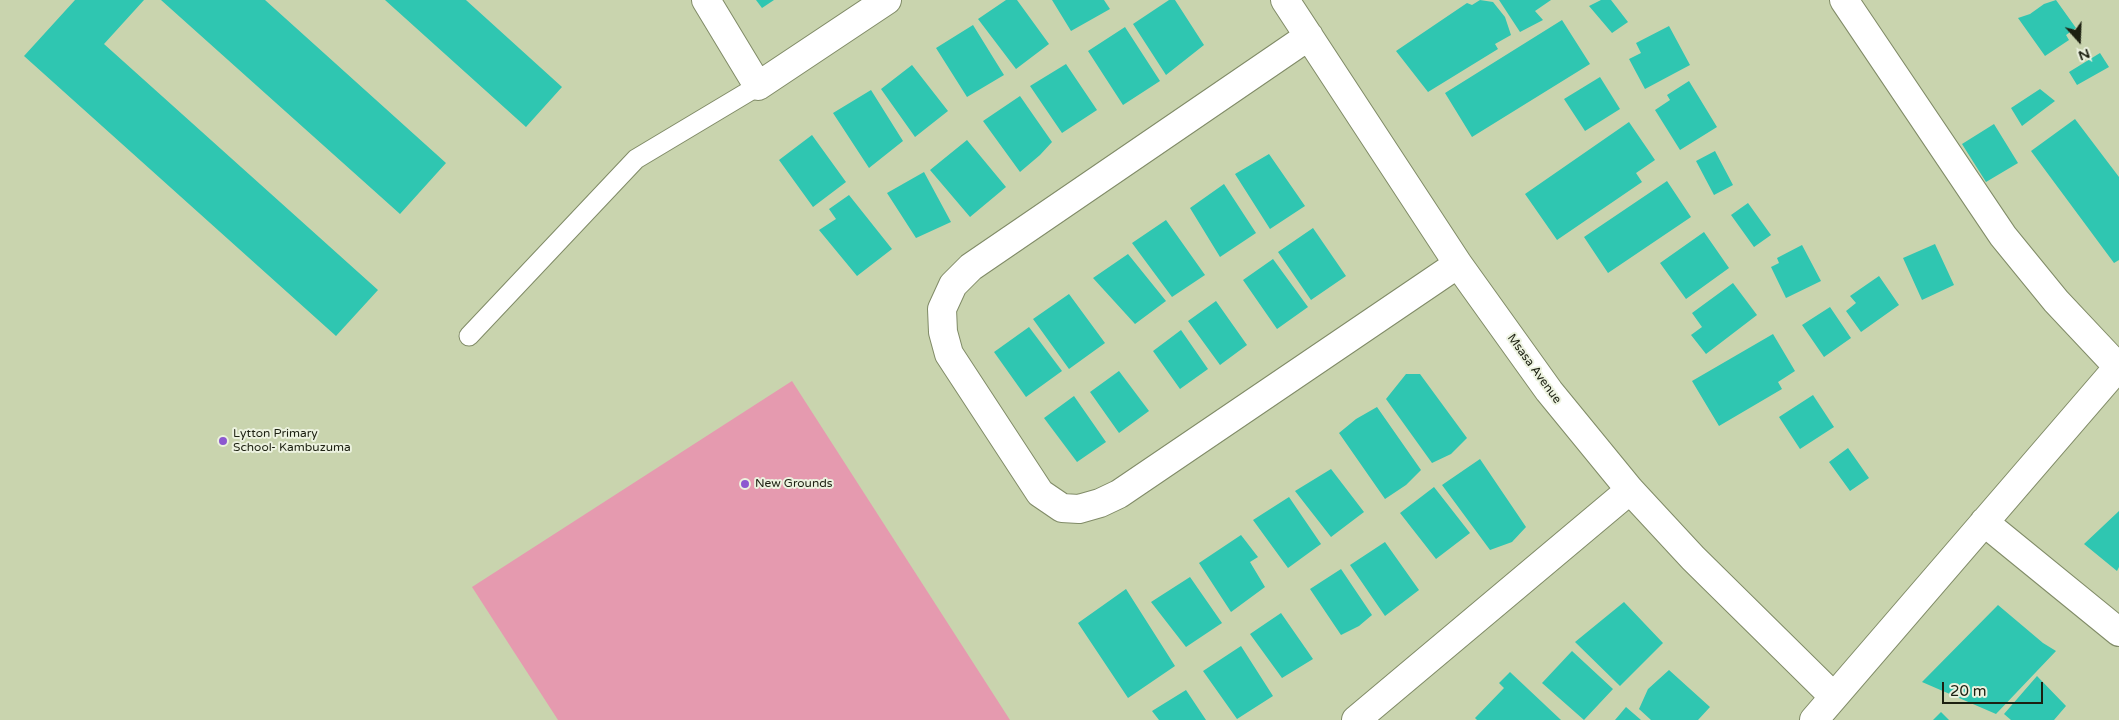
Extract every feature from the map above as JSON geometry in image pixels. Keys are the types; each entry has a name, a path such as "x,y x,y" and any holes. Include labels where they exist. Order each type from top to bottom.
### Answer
{"street":[{"path":"706,0 758,86 887,0"},
{"name":"Msasa Avenue","path":"1285,0 1458,264 1549,391 1630,490 1692,558 1833,696"},
{"path":"1814,720 2119,366 2056,301 2003,236 1844,0"},
{"path":"1309,36 971,267 953,285 942,309 943,332 949,354 1040,493 1062,508 1079,509 1100,503 1120,494 1458,264"},
{"path":"1356,720 1630,490"},
{"path":"1984,522 2119,632"}],"lane":[{"path":"469,336 636,159 758,86"}],"shaded area":[{"name":"New Grounds","path":"792,381 1010,720 558,720 472,587"}],"building":[{"path":"75,0 144,0 104,44 378,290 336,336 24,56"},
{"path":"161,0 265,0 446,163 400,214"},
{"path":"385,0 466,0 562,87 526,127"},
{"path":"756,0 774,0 762,8"},
{"path":"1006,0 1017,0 1049,44 1016,69 978,19"},
{"path":"1052,0 1104,0 1110,9 1071,31"},
{"path":"1169,0 1175,0 1204,45 1166,75 1133,24"},
{"path":"1480,0 1493,2 1505,17 1511,35 1495,44 1498,49 1428,92 1396,51 1467,3 1472,5"},
{"path":"1499,0 1551,0 1535,11 1543,20 1520,32"},
{"path":"1601,0 1611,0 1628,22 1612,33 1589,6"},
{"path":"2056,0 2076,28 2066,35 2069,40 2045,56 2018,18 2030,14 2044,4"},
{"path":"1562,20 1590,64 1472,137 1445,93"},
{"path":"973,25 1004,75 967,97 936,48"},
{"path":"1669,26 1690,65 1645,89 1629,59 1641,53 1636,43"},
{"path":"1125,27 1160,81 1123,105 1088,51"},
{"path":"2100,53 2109,67 2077,85 2069,72"},
{"path":"1066,64 1097,110 1062,133 1030,86"},
{"path":"912,65 948,111 915,137 881,89"},
{"path":"1600,77 1620,109 1585,131 1564,99"},
{"path":"1689,81 1717,127 1680,150 1655,110 1670,100 1667,95"},
{"path":"2040,89 2055,101 2022,126 2011,108"},
{"path":"871,90 903,141 869,168 833,113"},
{"path":"1020,96 1052,142 1020,172 983,121"},
{"path":"2075,119 2119,177 2119,260 2114,263 2031,151"},
{"path":"1629,122 1655,160 1636,173 1642,182 1557,240 1525,194"},
{"path":"1994,124 2018,163 1986,182 1962,144"},
{"path":"812,135 846,182 813,207 779,160"},
{"path":"967,140 1006,187 970,217 930,170"},
{"path":"1715,151 1733,185 1714,195 1696,161"},
{"path":"1269,154 1305,206 1270,229 1235,174"},
{"path":"924,172 951,222 916,238 887,193"},
{"path":"1667,181 1691,217 1608,273 1584,237"},
{"path":"1224,184 1256,233 1220,257 1190,208"},
{"path":"849,195 892,249 857,276 819,230 836,219 829,209"},
{"path":"1748,203 1771,235 1754,247 1731,215"},
{"path":"1166,220 1205,275 1172,297 1132,243"},
{"path":"1313,228 1346,276 1311,300 1278,252"},
{"path":"1704,232 1729,268 1686,299 1660,263"},
{"path":"1935,244 1954,285 1922,300 1903,258"},
{"path":"1802,245 1821,281 1786,298 1771,267 1779,263 1777,258"},
{"path":"1128,254 1166,301 1135,324 1093,278"},
{"path":"1273,259 1308,307 1277,329 1243,280"},
{"path":"1879,276 1899,305 1861,332 1846,311 1856,303 1850,296"},
{"path":"1733,283 1757,315 1706,354 1691,335 1702,327 1692,313"},
{"path":"1069,294 1105,343 1069,369 1033,319"},
{"path":"1216,301 1247,345 1220,365 1188,321"},
{"path":"1830,307 1851,338 1824,357 1802,325"},
{"path":"1029,327 1062,371 1026,397 994,352"},
{"path":"1181,330 1208,369 1180,389 1153,351"},
{"path":"1773,334 1795,371 1778,382 1782,389 1719,426 1692,381"},
{"path":"1119,371 1149,411 1119,433 1090,392"},
{"path":"1406,374 1420,374 1467,438 1451,454 1432,463 1386,399"},
{"path":"1813,395 1834,427 1800,449 1779,417"},
{"path":"1074,396 1106,442 1077,462 1044,418"},
{"path":"1377,407 1421,470 1406,485 1385,499 1339,433 1356,419"},
{"path":"1848,448 1869,478 1850,491 1829,462"},
{"path":"1480,459 1526,527 1512,542 1490,550 1442,485"},
{"path":"1331,469 1364,512 1331,537 1295,491"},
{"path":"1434,487 1470,533 1436,559 1400,513"},
{"path":"1289,497 1321,544 1288,568 1253,520"},
{"path":"2119,511 2119,567 2117,571 2084,544"},
{"path":"1241,535 1258,557 1250,562 1265,587 1231,612 1199,563"},
{"path":"1385,542 1419,590 1385,616 1350,565"},
{"path":"1341,569 1372,615 1359,626 1341,635 1310,589"},
{"path":"1190,577 1222,623 1186,647 1151,602"},
{"path":"1126,589 1175,666 1128,698 1078,623"},
{"path":"1624,602 1663,643 1620,686 1575,642"},
{"path":"1998,605 2043,643 2056,651 1996,714 1922,682"},
{"path":"1281,613 1313,659 1282,678 1250,634"},
{"path":"1241,646 1273,696 1237,719 1203,671"},
{"path":"1572,651 1613,689 1584,720 1542,683"},
{"path":"1669,670 1710,707 1698,720 1651,720 1639,709 1648,689"},
{"path":"1510,672 1561,720 1477,720 1475,718 1504,688 1499,683"},
{"path":"2037,676 2066,706 2054,720 2011,720 2004,714"},
{"path":"1186,690 1206,720 1159,720 1152,711"},
{"path":"1626,707 1641,720 1615,720"},
{"path":"1941,712 1949,720 1933,720"}],"place":[{"name":"Lytton Primary School- Kambuzuma","path":"223,441"},
{"name":"New Grounds","path":"745,484"}]}
